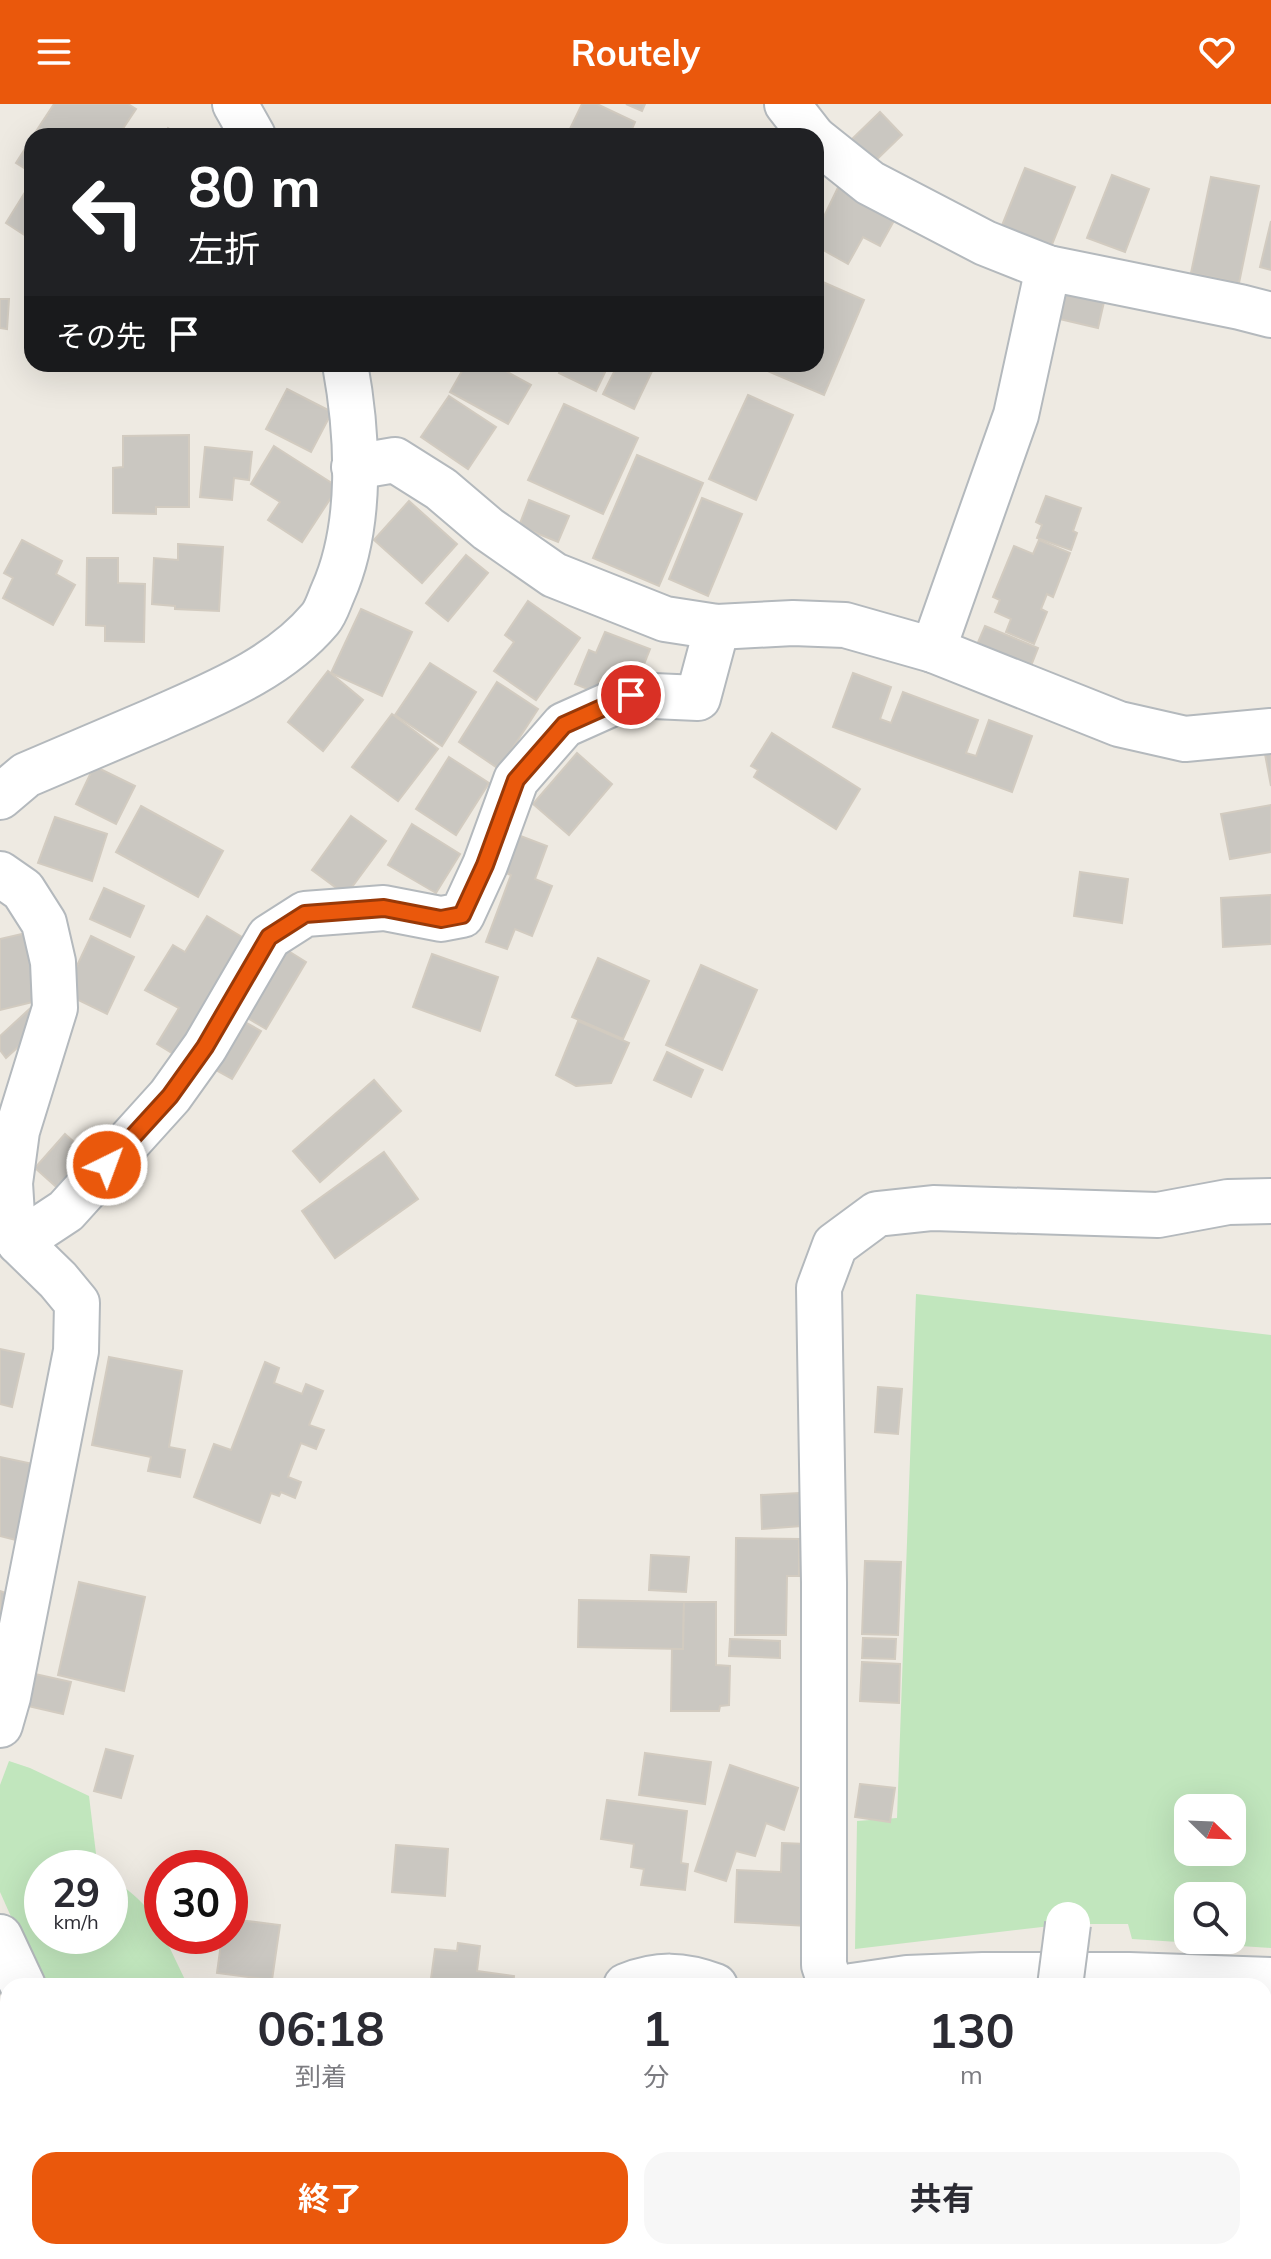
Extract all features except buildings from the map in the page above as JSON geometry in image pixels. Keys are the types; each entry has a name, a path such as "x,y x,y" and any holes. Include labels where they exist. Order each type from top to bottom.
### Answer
{"street":[{"path":"235,104 248,128"},
{"path":"787,104 806,128"},
{"path":"824,146 870,183 985,243 1048,268 1271,315"},
{"path":"933,650 1016,415 1048,268"},
{"path":"0,797 26,775 216,693 289,650 322,617 341,574 352,528 354,467 351,397 346,372"},
{"path":"354,467 395,460 441,489 488,529 554,575 665,619 717,627 793,623 845,625 933,650 1119,724 1185,739 1271,731"},
{"path":"19,1242 66,1211 170,1096 205,1047 269,937 305,914 384,908 441,919 462,915 485,865 516,780 564,725 631,695 698,698 717,627"},
{"path":"0,874 23,890 44,923 53,962 55,1008 17,1131 10,1183 13,1231 19,1242 77,1303 76,1351 0,1725"},
{"path":"828,1978 824,1965 824,1583 819,1288 835,1245 877,1214 933,1208 1158,1215 1228,1202 1271,1201"},
{"path":"1061,1978 1068,1924"},
{"path":"0,1937 19,1978"},
{"path":"907,1978 983,1975 1214,1978"},
{"path":"656,1978 694,1978"}],"green space":[{"path":"916,1294 1271,1335 1271,1948 1246,1946 1246,1882 1174,1882 1174,1942 1132,1939 1128,1924 1068,1924 855,1949 857,1821 897,1818"},
{"path":"9,1761 89,1796 96,1850 24,1850 24,1946 0,1892 0,1785"},
{"path":"128,1890 144,1905 144,1954 173,1954 184,1978 38,1978 28,1954 128,1954"}],"route":[{"path":"107,1165 170,1096 205,1047 269,937 305,914 384,908 441,919 462,915 485,865 516,780 564,725 631,695"}]}
